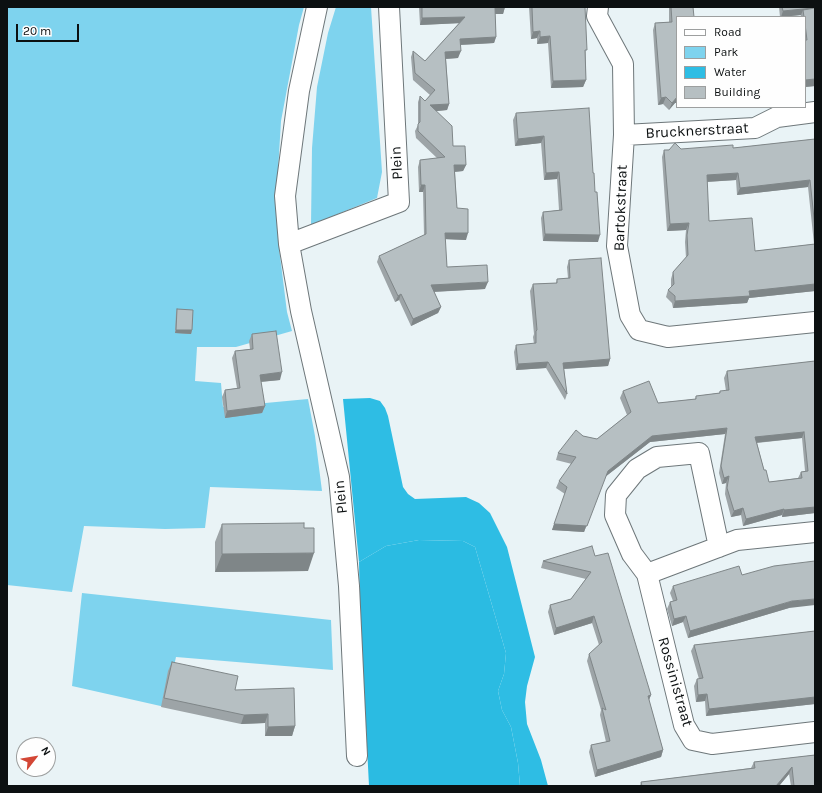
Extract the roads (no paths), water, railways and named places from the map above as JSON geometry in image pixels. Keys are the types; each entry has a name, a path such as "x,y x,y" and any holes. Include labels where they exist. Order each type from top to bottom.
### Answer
{"street":[{"name":"Plein","path":"317,7 299,91 293,148 285,196 289,244 301,312 339,477 349,586 356,756"},
{"name":"Plein","path":"289,244 399,202 389,7"},
{"name":"Bartokstraat","path":"598,7 597,16 622,64 624,135 617,246 630,315 639,330 668,338 815,322"},
{"name":"Brucknerstraat","path":"624,135 754,128 777,117 815,112"},
{"name":"Rossinistraat","path":"719,547 699,453 657,457 637,469 616,495 614,515 632,554 647,574 684,725 693,740 712,744 815,732"},
{"path":"647,574 737,540 815,532"}],"water":[{"path":"370,398 380,401 385,408 403,487 408,494 415,499 466,497 479,503 490,513 507,547 535,657 527,686 525,702 527,724 541,760 548,786 520,786 518,763 511,727 502,710 498,691 504,674 506,653 475,547 463,541 419,540 386,546 359,562 343,399"}]}
